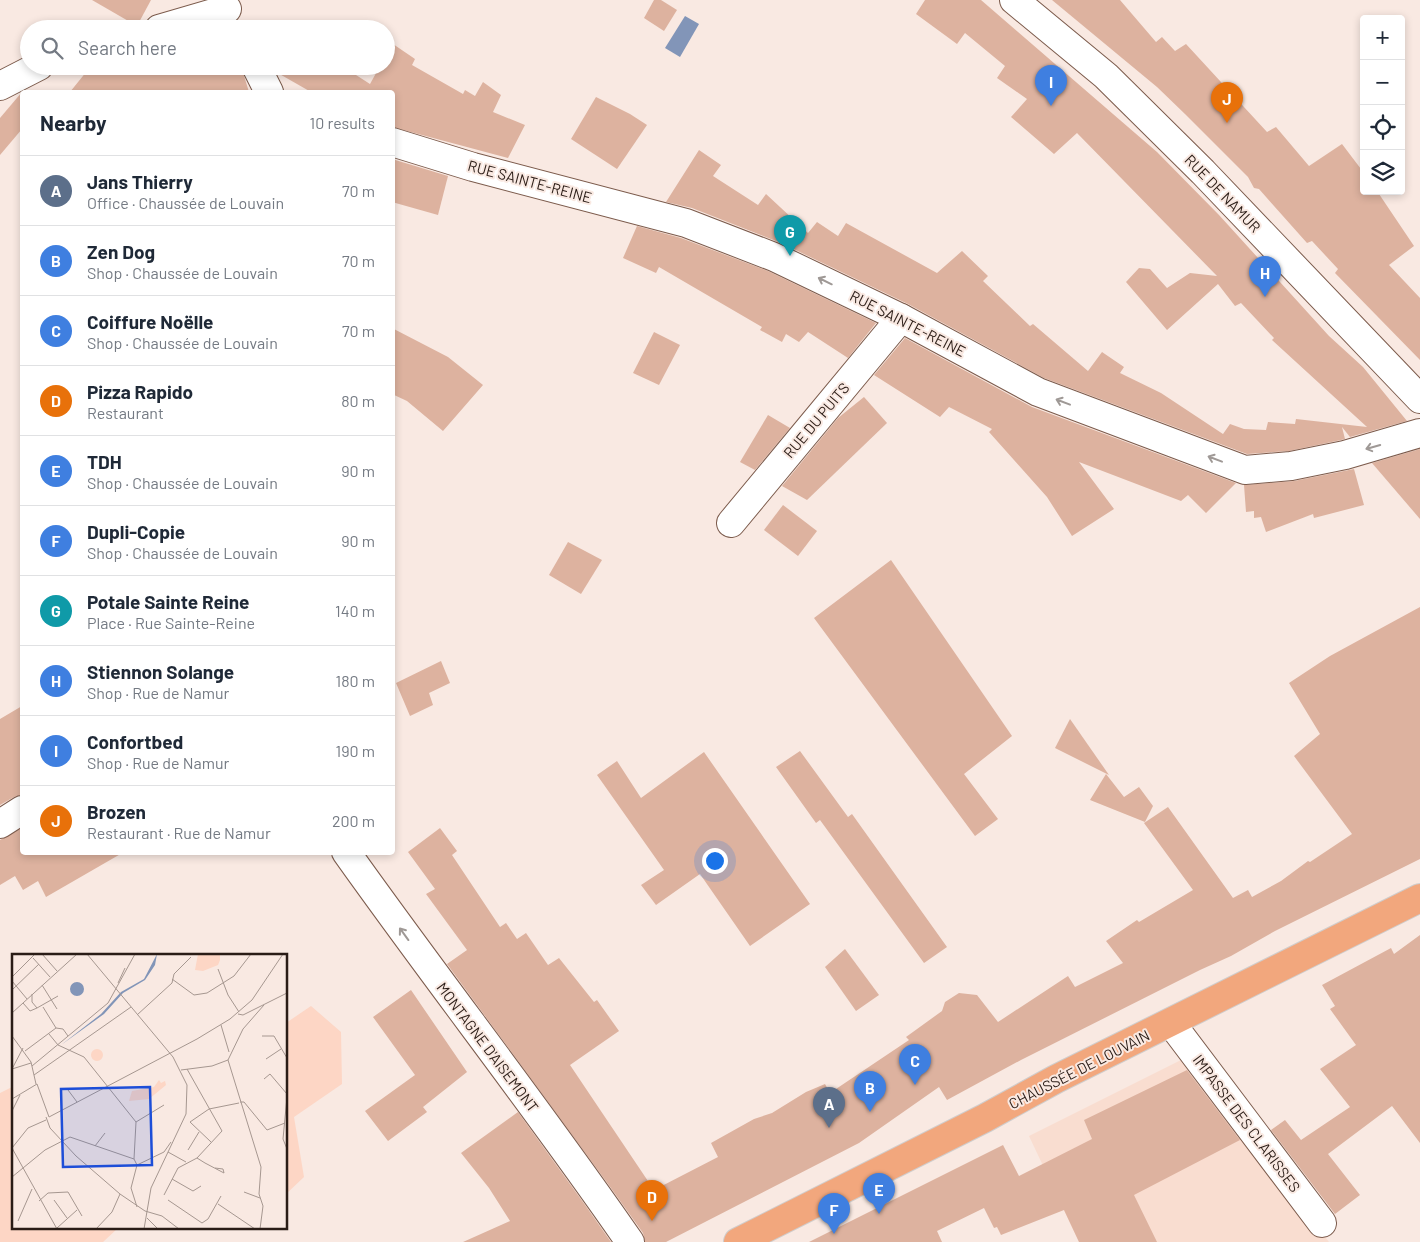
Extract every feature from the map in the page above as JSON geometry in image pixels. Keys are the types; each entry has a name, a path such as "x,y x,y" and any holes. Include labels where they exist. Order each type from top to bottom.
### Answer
{"main road":[{"name":"CHAUSSÉE DE LOUVAIN","path":"738,1242 985,1118 1056,1079 1420,898"}],"street":[{"name":"RUE DE NAMUR","path":"1014,0 1106,76 1203,172 1420,399"},
{"path":"200,20 231,13"},
{"path":"0,86 21,75"},
{"path":"260,75 268,90"},
{"name":"RUE SAINTE-REINE","path":"395,143 473,167 686,223 774,257 901,318 1038,392 1245,470 1291,466 1345,456 1420,433"},
{"name":"RUE DU PUITS","path":"731,522 901,318"},
{"path":"0,824 20,811"},
{"name":"MONTAGNE D'AISEMONT","path":"348,855 432,974 568,1153 630,1242"},
{"name":"IMPASSE DES CLARISSES","path":"1171,1023 1322,1223"}],"shaded area":[{"path":"311,1006 341,1032 342,1084 294,1117 304,1177 288,1192 288,1022"},
{"path":"1187,1057 1329,1242 1079,1242 1029,1136"},
{"path":"12,1087 12,1230 116,1230 103,1242 0,1242 0,1093"}],"water":[{"path":"685,16 699,24 680,57 665,48"}],"building":[{"path":"92,0 151,0 140,20 127,20"},
{"path":"654,0 661,0 677,10 664,31 644,18"},
{"path":"925,0 981,0 1157,152 1219,215 1329,336 1363,367 1407,421 1350,437 1342,427 1345,439 1289,451 1247,454 1044,378 908,304 781,243 692,208 666,202 699,150 721,165 713,176 758,205 766,194 808,233 817,222 838,236 846,223 937,273 962,251 988,276 983,281 1030,326 1033,324 1088,371 1102,352 1124,367 1120,373 1161,393 1223,434 1230,424 1244,429 1266,430 1268,422 1295,424 1296,419 1367,427 1272,340 1274,338 1241,303 1235,306 1218,284 1167,330 1126,282 1139,268 1150,269 1167,288 1190,273 1217,276 1077,133 1054,154 1011,117 1027,99 997,78 1005,66 965,33 957,44 916,14"},
{"path":"1052,0 1120,0 1156,42 1162,37 1175,51 1186,44 1267,132 1276,127 1309,166 1342,144 1360,168 1360,195 1380,195 1414,246 1389,265 1420,298 1420,360 1335,273 1338,269 1312,241 1307,243 1259,189 1254,188 1248,177 1157,87"},
{"path":"395,45 415,59 412,65 463,94 465,90 475,96 483,82 501,95 493,112 525,125 508,158 395,128 395,90 308,90 281,75 356,75 370,84 375,75 395,75"},
{"path":"84,75 244,75 248,90 72,90"},
{"path":"20,94 20,131 0,155 0,118"},
{"path":"596,97 647,125 617,169 571,139"},
{"path":"395,160 448,176 438,215 395,203"},
{"path":"637,226 681,238 768,271 876,323 848,358 808,332 799,342 786,334 782,342 760,330 762,327 659,267 656,273 623,258"},
{"path":"395,330 448,357 483,385 443,431 407,401 395,395"},
{"path":"654,332 680,345 659,385 633,373"},
{"path":"905,338 1032,407 1236,483 1206,513 1188,495 1181,501 1079,462 1114,509 1072,536 1047,497 989,432 992,429 949,407 940,417 874,375"},
{"path":"864,397 887,423 807,500 782,486 838,418"},
{"path":"768,415 790,428 755,470 740,462"},
{"path":"1420,449 1420,519 1372,463"},
{"path":"1354,469 1364,505 1314,518 1313,514 1266,532 1261,517 1254,518 1254,511 1246,512 1244,485 1294,481"},
{"path":"783,505 817,531 798,556 764,530"},
{"path":"568,542 602,560 581,594 549,575"},
{"path":"891,560 1012,736 964,774 998,819 975,836 814,618"},
{"path":"1420,607 1420,859 1275,931 1231,956 1021,1060 947,1100 939,1087 859,1143 666,1242 645,1242 643,1233 447,964 467,950 426,894 435,889 408,852 440,828 457,851 452,855 500,927 506,923 517,939 526,933 548,965 559,958 594,1002 597,1000 619,1031 570,1065 654,1190 718,1157 711,1143 754,1119 772,1113 806,1092 825,1084 830,1093 909,1040 906,1037 942,1011 945,1002 959,993 977,995 998,1022 1068,976 1075,987 1123,963 1106,941 1137,920 1139,922 1193,890 1144,823 1168,807 1233,898 1248,890 1252,897 1281,881 1308,861 1310,862 1352,834 1294,756 1320,734 1289,683 1330,656"},
{"path":"441,661 450,683 429,693 433,705 410,716 396,683"},
{"path":"20,707 20,796 0,805 0,719"},
{"path":"1070,719 1109,775 1055,748"},
{"path":"800,751 848,817 852,814 947,947 924,963 820,820 816,823 776,767"},
{"path":"704,752 810,904 750,946 700,874 656,905 641,885 664,870 597,775 617,761 641,798"},
{"path":"1106,774 1124,797 1139,787 1153,806 1145,822 1090,800"},
{"path":"20,829 20,855 119,855 46,897 38,881 23,890 15,876 0,885 0,840"},
{"path":"1420,935 1420,1143 1392,1106 1328,1154 1360,1195 1335,1214 1271,1130 1285,1120 1301,1140 1350,1107 1320,1069 1356,1045 1330,1009 1335,1006 1322,985 1391,948 1394,954"},
{"path":"845,949 879,995 856,1011 825,967"},
{"path":"411,990 467,1072 423,1107 427,1112 388,1141 365,1111 415,1075 373,1017"},
{"path":"1187,1070 1240,1140 1134,1195 1157,1242 1079,1242 1064,1210 1001,1235 997,1227 994,1228 984,1208 937,1231 942,1242 809,1242 1003,1145 1019,1176 1092,1139 1084,1120"},
{"path":"518,1112 611,1242 463,1242 510,1221 489,1188 461,1153"}],"place":[{"name":"Confortbed","path":"1051,106"},
{"name":"Brozen","path":"1227,123"},
{"name":"Potale Sainte Reine","path":"790,256"},
{"name":"Stiennon Solange","path":"1265,297"},
{"name":"Coiffure Noëlle","path":"915,1085"},
{"name":"Zen Dog","path":"870,1112"},
{"name":"Jans Thierry","path":"829,1128"},
{"name":"TDH","path":"879,1214"},
{"name":"Pizza Rapido","path":"652,1221"},
{"name":"Dupli-Copie","path":"834,1234"}]}
